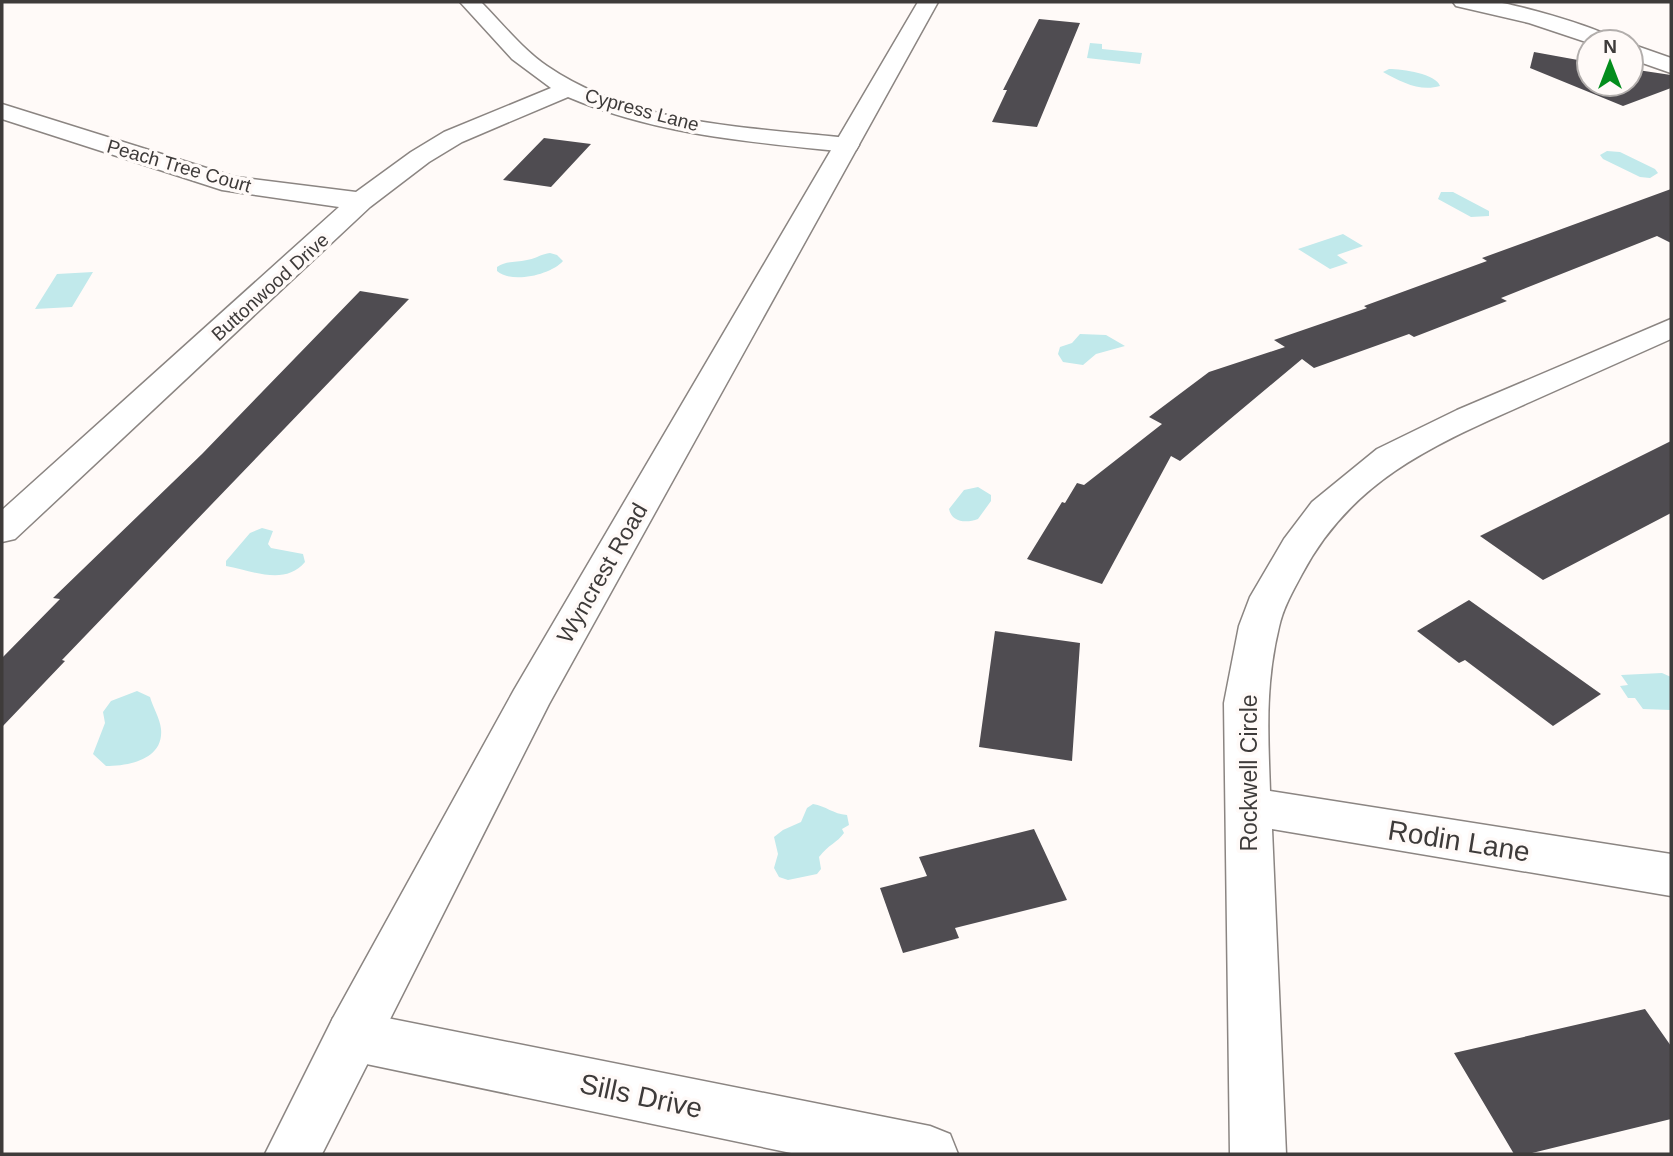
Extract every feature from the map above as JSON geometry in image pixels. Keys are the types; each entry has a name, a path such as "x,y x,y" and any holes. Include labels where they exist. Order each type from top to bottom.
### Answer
{"street":[{"name":"Cypress Lane","path":"470,2 538,70 568,89 626,110 680,123 847,145"},
{"name":"Wyncrest Road","path":"293,1154 528,701 928,2"},
{"path":"1463,2 1543,18 1575,30"},
{"path":"1645,56 1671,66"},
{"name":"Buttonwood Drive","path":"2,530 361,201 416,160 453,137 568,89"},
{"name":"Peach Tree Court","path":"2,111 231,184 361,201"},
{"name":"Rockwell Circle","path":"1258,1154 1245,703 1259,626 1270,597 1297,548 1325,510 1389,457 1419,440 1671,328"},
{"name":"Rodin Lane","path":"1247,806 1671,875"},
{"name":"Sills Drive","path":"352,1036 930,1154"}],"water":[{"path":"1090,43 1102,44 1102,49 1142,53 1140,64 1087,58"},
{"path":"1389,69 1426,75 1440,86 1425,88 1411,85 1383,72"},
{"path":"1607,151 1620,152 1658,173 1650,178 1640,177 1603,159 1600,155"},
{"path":"1441,192 1453,192 1489,211 1489,216 1471,217 1438,199"},
{"path":"1343,234 1363,246 1337,255 1348,263 1330,269 1298,249"},
{"path":"550,253 563,261 541,274 512,277 497,271 497,267 504,263"},
{"path":"93,272 72,307 35,309 57,274"},
{"path":"1080,334 1106,335 1125,346 1096,354 1083,365 1063,362 1058,354 1060,347 1072,343"},
{"path":"978,487 991,495 991,501 978,519 965,521 953,517 949,509 964,490"},
{"path":"262,528 273,531 268,544 271,548 303,554 305,562 297,569 278,575 226,566 226,561 250,533"},
{"path":"1662,673 1671,677 1671,710 1643,709 1635,698 1628,698 1620,686 1628,685 1621,675"},
{"path":"137,691 150,697 160,725 157,748 143,759 124,765 106,766 93,754 105,723 103,712 111,701"},
{"path":"813,804 847,815 849,825 842,829 844,833 819,857 821,869 817,874 788,880 779,877 774,868 778,854 774,837 801,822 807,808"}],"building":[{"path":"1039,19 1080,23 1037,127 992,122 1007,90 1003,90"},
{"path":"1534,52 1575,59 1575,86 1530,68"},
{"path":"1645,71 1671,75 1671,88 1645,98"},
{"path":"1603,98 1644,98 1623,106"},
{"path":"544,138 591,144 551,187 503,180"},
{"path":"1671,189 1671,243 1657,236 1501,298 1507,301 1414,337 1409,334 1314,368 1302,359 1180,461 1171,456 1102,584 1027,559 1077,483 1084,485 1162,424 1149,417 1209,372 1285,347 1274,340 1367,308 1364,306 1487,261 1482,258"},
{"path":"360,291 409,299 62,660 65,661 2,727 2,658 60,599 53,598 202,454"},
{"path":"1671,441 1671,513 1543,580 1480,536"},
{"path":"1469,600 1601,694 1553,726 1465,660 1459,663 1417,631"},
{"path":"995,631 1080,643 1072,761 979,747"},
{"path":"1034,829 1067,900 955,928 959,938 903,953 880,888 927,876 919,857"},
{"path":"1645,1009 1671,1046 1671,1119 1528,1154 1514,1154 1454,1053"}]}
